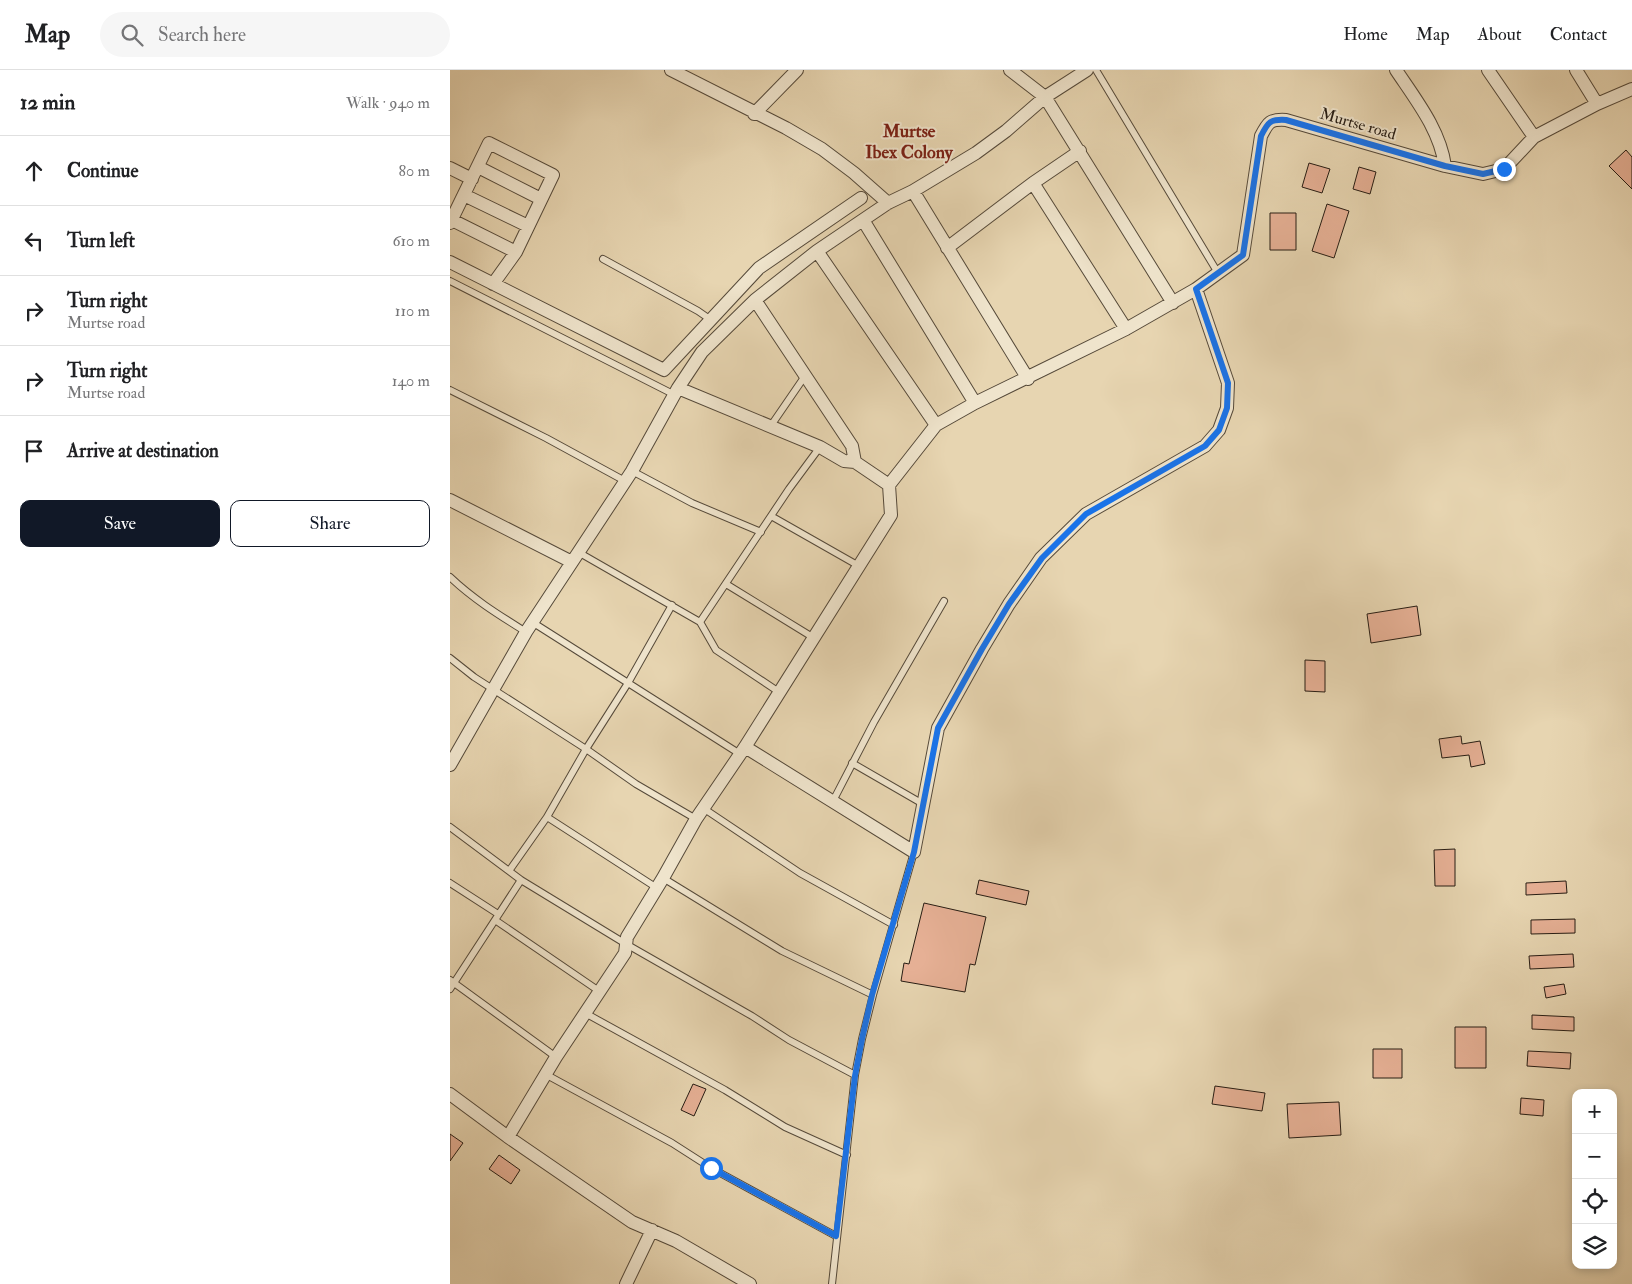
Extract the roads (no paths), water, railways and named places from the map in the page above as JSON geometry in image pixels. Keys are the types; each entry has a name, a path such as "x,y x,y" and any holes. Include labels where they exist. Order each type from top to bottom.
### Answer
{"street":[{"path":"671,70 754,114 786,128 822,149 854,173 888,203"},
{"path":"754,114 797,70"},
{"path":"1010,70 1045,97 1173,303"},
{"path":"450,765 529,627 629,476 676,392 702,352 754,300 817,251 888,203 913,191 976,154 1045,97 1087,70"},
{"path":"1396,70 1428,120 1443,150 1445,166"},
{"path":"1488,70 1534,137"},
{"path":"1576,70 1597,104"},
{"name":"Murtse road","path":"936,425 1126,329 1173,303 1243,255 1261,136 1266,124 1276,119 1286,120 1445,166 1483,174 1504,169 1534,137 1632,88"},
{"path":"493,284 516,252 553,175 490,143 464,195 454,205 451,221 516,252"},
{"path":"947,248 1033,183 1080,151"},
{"path":"450,168 475,173 541,199"},
{"path":"1033,183 1126,329"},
{"path":"913,191 1028,379"},
{"path":"464,195 528,226"},
{"path":"450,262 664,370 760,268 861,198"},
{"path":"863,220 975,404"},
{"path":"508,1137 545,1074 625,953 627,937 696,819 780,692 891,515 889,485 936,425 817,251"},
{"path":"742,750 833,801 914,852 938,728 1009,604 1042,558 1086,514 1205,446 1219,430 1227,408 1228,383 1196,289"},
{"path":"754,300 852,446 855,462"},
{"path":"676,392 770,427 820,448 844,461 855,462 889,485"},
{"path":"450,500 575,557"},
{"path":"450,1094 508,1137 632,1222 676,1241 748,1284"},
{"path":"626,1284 652,1230"}],"lane":[{"path":"1096,70 1218,273"},
{"path":"604,259 711,320"},
{"path":"450,281 676,392"},
{"path":"770,427 805,376"},
{"path":"450,390 546,438 629,476 761,532"},
{"path":"700,622 788,489 820,448"},
{"path":"771,516 860,566"},
{"path":"575,557 672,605 700,622 716,650 780,692"},
{"path":"450,577 468,594 498,615 529,627 742,750"},
{"path":"726,584 814,638"},
{"path":"833,801 874,722 944,601"},
{"path":"509,871 546,817 586,748 628,683 672,605"},
{"path":"450,658 493,689 586,748 636,784 696,819"},
{"path":"852,763 924,804"},
{"path":"703,808 800,873 894,925"},
{"path":"546,817 782,951 872,995"},
{"path":"450,827 521,880 626,944 855,1076"},
{"path":"832,1284 855,1076 862,1039 872,995 914,852"},
{"path":"450,989 452,981 521,880"},
{"path":"450,883 599,991"},
{"path":"452,981 556,1058"},
{"path":"585,1013 725,1090 785,1127 847,1155"},
{"path":"545,1074 672,1143 742,1186 836,1236"}],"district":[{"name":"Murtse Ibex Colony","path":"909,141"}]}
